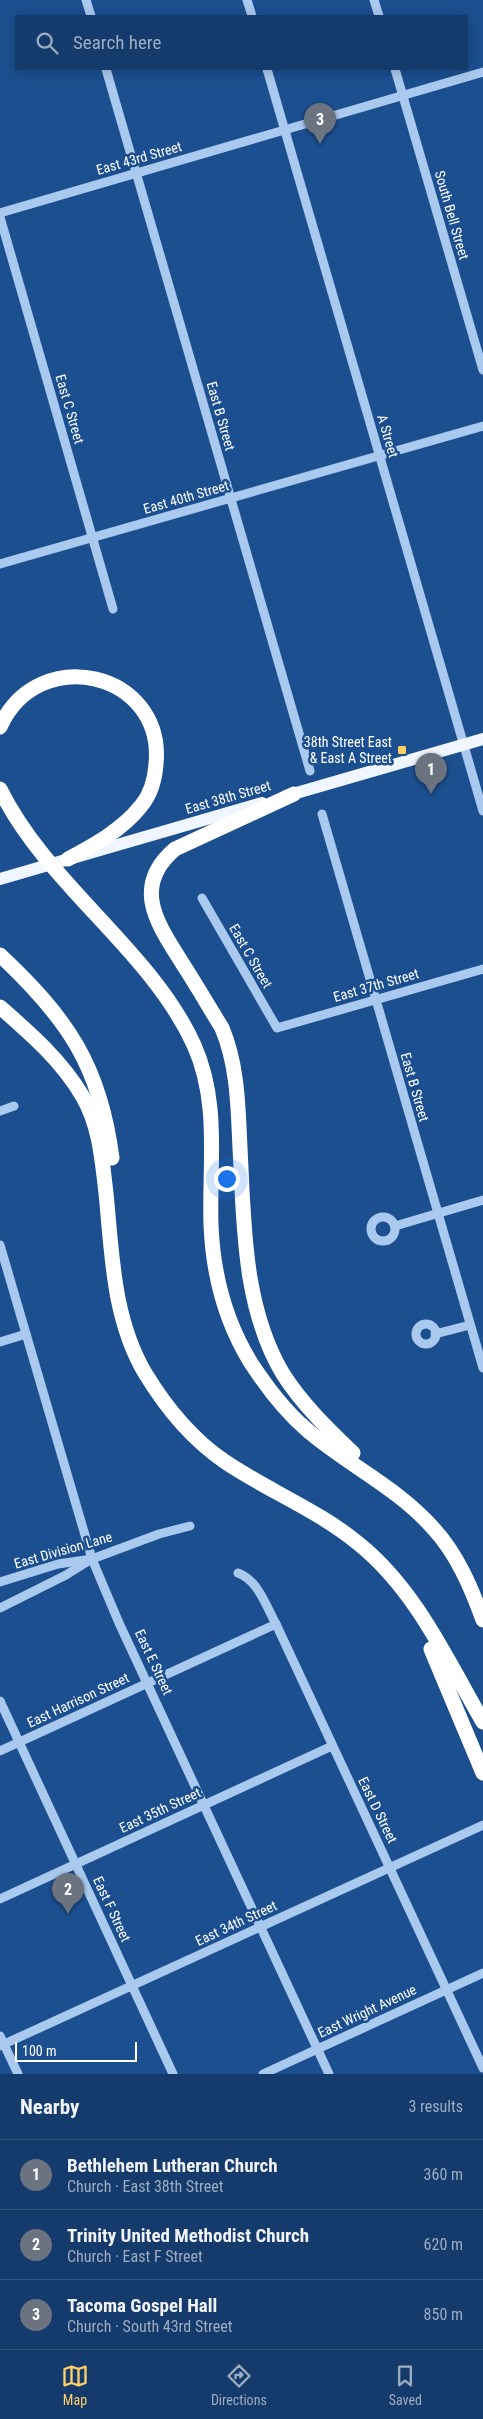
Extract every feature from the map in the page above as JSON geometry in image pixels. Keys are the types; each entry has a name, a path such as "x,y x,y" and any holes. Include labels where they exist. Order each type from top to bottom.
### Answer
{"highway":[{"path":"0,727 9,710 30,690 40,684 68,676 91,677 110,684 129,696 145,715 157,749 155,776 145,800 134,815 116,830 68,859"},
{"path":"0,789 35,842 68,884 152,978 172,1005 194,1047 206,1082 211,1117 211,1223 217,1284 232,1325 251,1362 278,1399 305,1428 416,1510 450,1549 466,1577 483,1620"},
{"path":"294,794 175,849 164,861 157,874 152,890 152,904 158,924 222,1028 228,1044 237,1091 244,1231 249,1272 258,1314 268,1344 284,1374 306,1406 326,1428 396,1494"},
{"path":"0,954 21,974 50,1007 76,1040 88,1065 109,1134 112,1161 114,1278"},
{"path":"0,1007 56,1059 69,1075 87,1107 101,1146 114,1278 120,1310 134,1354 154,1388 178,1417 222,1460 334,1525 359,1544 390,1572 410,1599 483,1722"},
{"path":"410,1599 483,1773"}],"main road":[{"name":"East 38th Street","path":"0,879 483,739"}],"street":[{"path":"86,0 91,15"},
{"path":"247,0 252,15"},
{"path":"374,0 379,15"},
{"name":"East B Street","path":"106,70 310,771"},
{"name":"A Street","path":"267,70 483,811"},
{"name":"South Bell Street","path":"395,70 483,370"},
{"name":"East 43rd Street","path":"0,213 483,72"},
{"name":"East C Street","path":"0,217 113,609"},
{"name":"East 40th Street","path":"0,564 483,426"},
{"name":"East B Street","path":"322,814 483,1368"},
{"name":"East C Street","path":"202,898 277,1028"},
{"name":"East 37th Street","path":"277,1028 483,969"},
{"path":"0,1111 14,1106"},
{"path":"395,1226 483,1200"},
{"name":"East E Street","path":"0,1245 92,1559 329,2074"},
{"path":"435,1334 470,1325"},
{"path":"0,1342 26,1334"},
{"name":"East Division Lane","path":"0,1582 58,1564 92,1559 160,1534 190,1526"},
{"path":"0,1608 66,1576 92,1559"},
{"name":"East D Street","path":"238,1573 246,1576 254,1584 276,1624 483,2068"},
{"name":"East Harrison Street","path":"0,1751 276,1624"},
{"name":"East F Street","path":"0,1701 173,2074"},
{"name":"East 35th Street","path":"0,1899 332,1746"},
{"name":"East 34th Street","path":"1,2042 132,1985 483,1825"},
{"name":"East Wright Avenue","path":"264,2074 483,1973"},
{"path":"1,2042 18,2074"}],"place":[{"name":"Tacoma Gospel Hall","path":"320,144"},
{"name":"38th Street East & East A Street","path":"402,750"},
{"name":"Bethlehem Lutheran Church","path":"431,794"},
{"name":"Trinity United Methodist Church","path":"68,1914"}]}
